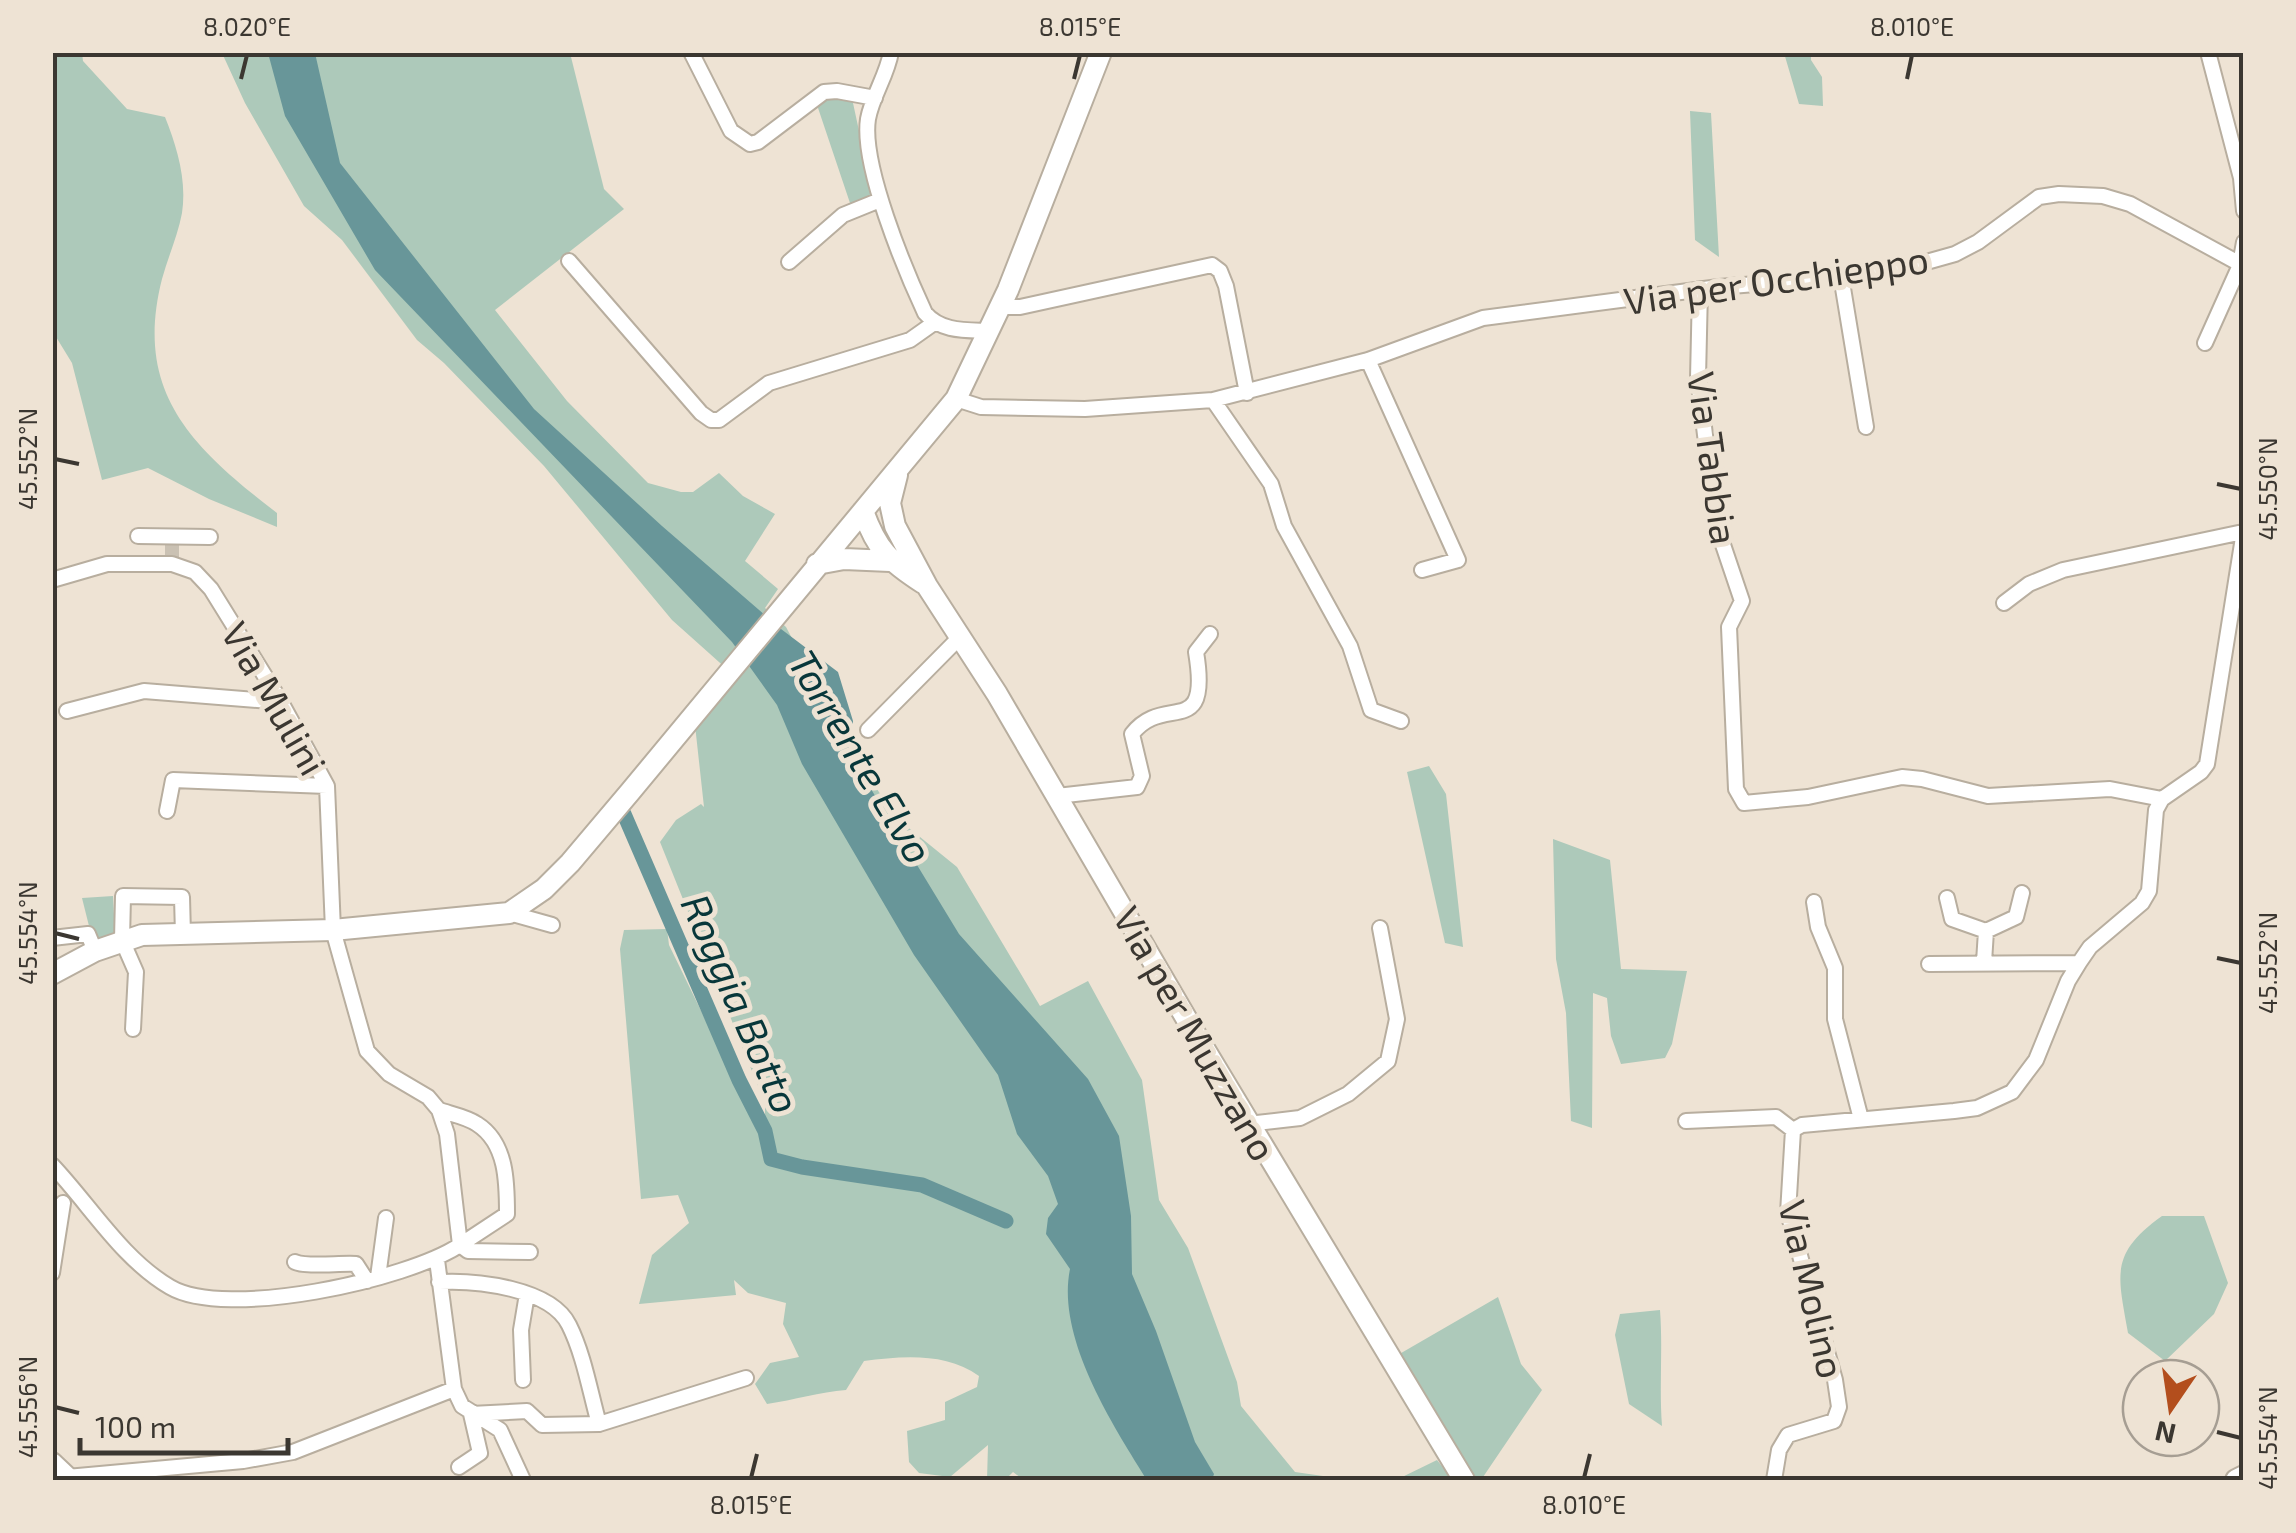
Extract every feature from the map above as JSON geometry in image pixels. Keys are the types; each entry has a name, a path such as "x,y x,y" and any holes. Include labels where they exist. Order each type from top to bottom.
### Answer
{"main road":[{"path":"52,974 95,950 142,935 333,930 509,912 544,889 570,863 956,400 1000,307 1102,52"},
{"path":"895,526 890,503 899,469"},
{"path":"863,511 895,526"},
{"name":"Via per Muzzano","path":"863,511 876,544 890,561 927,586"},
{"name":"Via per Muzzano","path":"895,526 927,586 997,694 1248,1124 1464,1480"},
{"path":"817,564 844,559 890,561"},
{"path":"2236,1480 2244,1476"}],"street":[{"path":"691,52 731,131 750,144 824,92 875,98"},
{"path":"891,52 868,118 880,200 917,296 934,323 958,330 989,330"},
{"path":"2208,52 2242,178 2244,211"},
{"name":"Via per Occhieppo","path":"956,400 981,407 1068,408 1161,406 1212,400 1368,360 1483,318 1700,289 1841,276 1955,254 2001,228 2040,197 2059,194 2103,196 2130,204 2242,266"},
{"path":"789,262 843,216 880,200"},
{"path":"2205,342 2242,266 2244,242"},
{"path":"569,261 711,420 719,420 769,382 910,340 934,323"},
{"path":"1000,307 1020,307 1212,265 1220,271 1226,286 1247,393"},
{"path":"1841,276 1866,427"},
{"name":"Via Tabbia","path":"1700,289 1698,378 1716,524 1742,601 1729,627 1736,789 1744,804 1902,777 1988,796 2110,789 2162,799"},
{"path":"1368,360 1458,560 1422,570"},
{"path":"1212,400 1271,484 1284,526 1350,646 1372,710 1401,721"},
{"path":"1686,1121 1776,1117 1793,1130 1802,1124 1977,1108 2012,1092 2036,1060 2079,962 2090,947 2142,902 2148,891 2156,810 2162,799 2201,772 2206,764 2243,531 2063,570 2030,584 2004,604"},
{"path":"138,536 172,551"},
{"path":"52,580 172,551 210,537"},
{"name":"Via Mulini","path":"172,551 211,589 327,786 333,930 366,1051 389,1074 428,1097 439,1110 476,1123 490,1135 500,1153 507,1181 506,1214 460,1245"},
{"path":"1057,796 1137,787 1142,776 1132,734 1141,722 1187,710 1199,698 1201,682 1196,652 1210,634"},
{"path":"868,730 960,637"},
{"path":"68,711 144,691 281,702"},
{"path":"167,812 172,780 327,786"},
{"path":"1946,898 1952,919 1986,931 2016,917 2022,893"},
{"path":"133,1029 140,971 122,940 123,896 182,897 184,934"},
{"path":"1814,902 1818,927 1835,968 1835,1019 1861,1119"},
{"path":"509,912 552,925"},
{"path":"1248,1124 1300,1118 1348,1094 1388,1061 1397,1019 1380,928"},
{"path":"1984,962 1986,931"},
{"path":"52,938 88,934 95,950"},
{"path":"1928,964 2079,962"},
{"path":"439,1110 447,1134 460,1245 468,1251 530,1252"},
{"name":"Via Molino","path":"1774,1480 1783,1440 1834,1421 1839,1406 1788,1213 1793,1130"},
{"path":"52,1165 143,1267 186,1295 210,1300 344,1288 437,1260 460,1245"},
{"path":"52,1273 63,1203"},
{"path":"373,1279 386,1218"},
{"path":"437,1260 454,1388 462,1406 500,1430 524,1479"},
{"path":"295,1262 303,1266 328,1262 356,1264 373,1279"},
{"path":"438,1282 484,1283 546,1301 568,1322 599,1424"},
{"path":"523,1380 521,1330 526,1294"},
{"path":"471,1414 528,1411 542,1425 599,1424 746,1378"},
{"path":"63,1474 243,1461 292,1452 454,1388"},
{"path":"459,1467 480,1453 471,1414"}],"green space":[{"path":"53,52 82,53 83,61 127,109 165,117 180,164 183,201 155,319 156,355 163,386 196,440 277,513 277,527 148,468 102,480 72,363 53,332"},
{"path":"222,53 570,53 604,189 624,209 495,310 567,401 648,483 693,492 719,473 743,496 775,514 745,561 778,589 765,608 786,627 856,758 881,795 904,824 957,867 1040,1006 1088,981 1142,1080 1159,1200 1188,1248 1237,1382 1241,1406 1295,1472 1351,1480 1024,1480 1013,1472 1005,1480 987,1480 988,1445 950,1477 919,1473 909,1462 907,1431 945,1420 945,1402 977,1387 979,1376 966,1368 938,1359 864,1361 846,1390 767,1404 755,1384 770,1363 799,1357 783,1324 786,1303 748,1293 734,1280 736,1295 639,1304 652,1255 689,1223 678,1195 641,1199 620,949 624,930 667,929 669,945 761,1134 769,1160 859,1177 858,1173 775,1157 765,1131 765,1089 758,1086 660,842 676,820 701,804 704,807 695,725 738,679 672,620 544,466 417,340 342,240 304,206 245,103"},
{"path":"1784,53 1811,53 1822,77 1823,106 1799,104"},
{"path":"836,95 850,98 853,103 872,191 868,198 851,206 816,102"},
{"path":"1690,111 1711,113 1719,257 1695,240"},
{"path":"1429,766 1446,794 1463,947 1445,943 1407,772"},
{"path":"1553,839 1610,860 1621,969 1687,971 1672,1044 1665,1058 1621,1064 1611,1036 1607,998 1593,993 1592,1128 1571,1121 1566,1013 1556,959"},
{"path":"113,896 115,933 93,942 82,898"},
{"path":"2162,1216 2204,1216 2228,1283 2214,1314 2168,1358 2161,1358 2128,1333 2121,1267 2125,1254"},
{"path":"1498,1297 1521,1364 1542,1390 1481,1480 1472,1480 1396,1356"},
{"path":"1660,1310 1662,1426 1629,1404 1615,1335 1620,1314"},
{"path":"1437,1460 1453,1480 1396,1480"}],"water":[{"path":"268,53 315,53 340,163 534,409 781,629 838,672 853,721 853,759 883,809 959,934 1088,1079 1119,1136 1131,1216 1132,1274 1195,1442 1214,1474 1212,1480 1147,1480 1118,1433 1079,1351 1071,1323 1070,1269 1046,1234 1048,1218 1058,1204 1048,1176 1017,1134 998,1075 914,955 802,764 777,705 732,642 375,270 285,116"}],"waterway":[{"name":"Roggia Botto","path":"624,814 739,1080 765,1131 771,1159 922,1185 1006,1221"}],"tunnel":[{"path":"172,544 172,559"}],"water label":[{"name":"Torrente Elvo","path":"862,756"}]}
